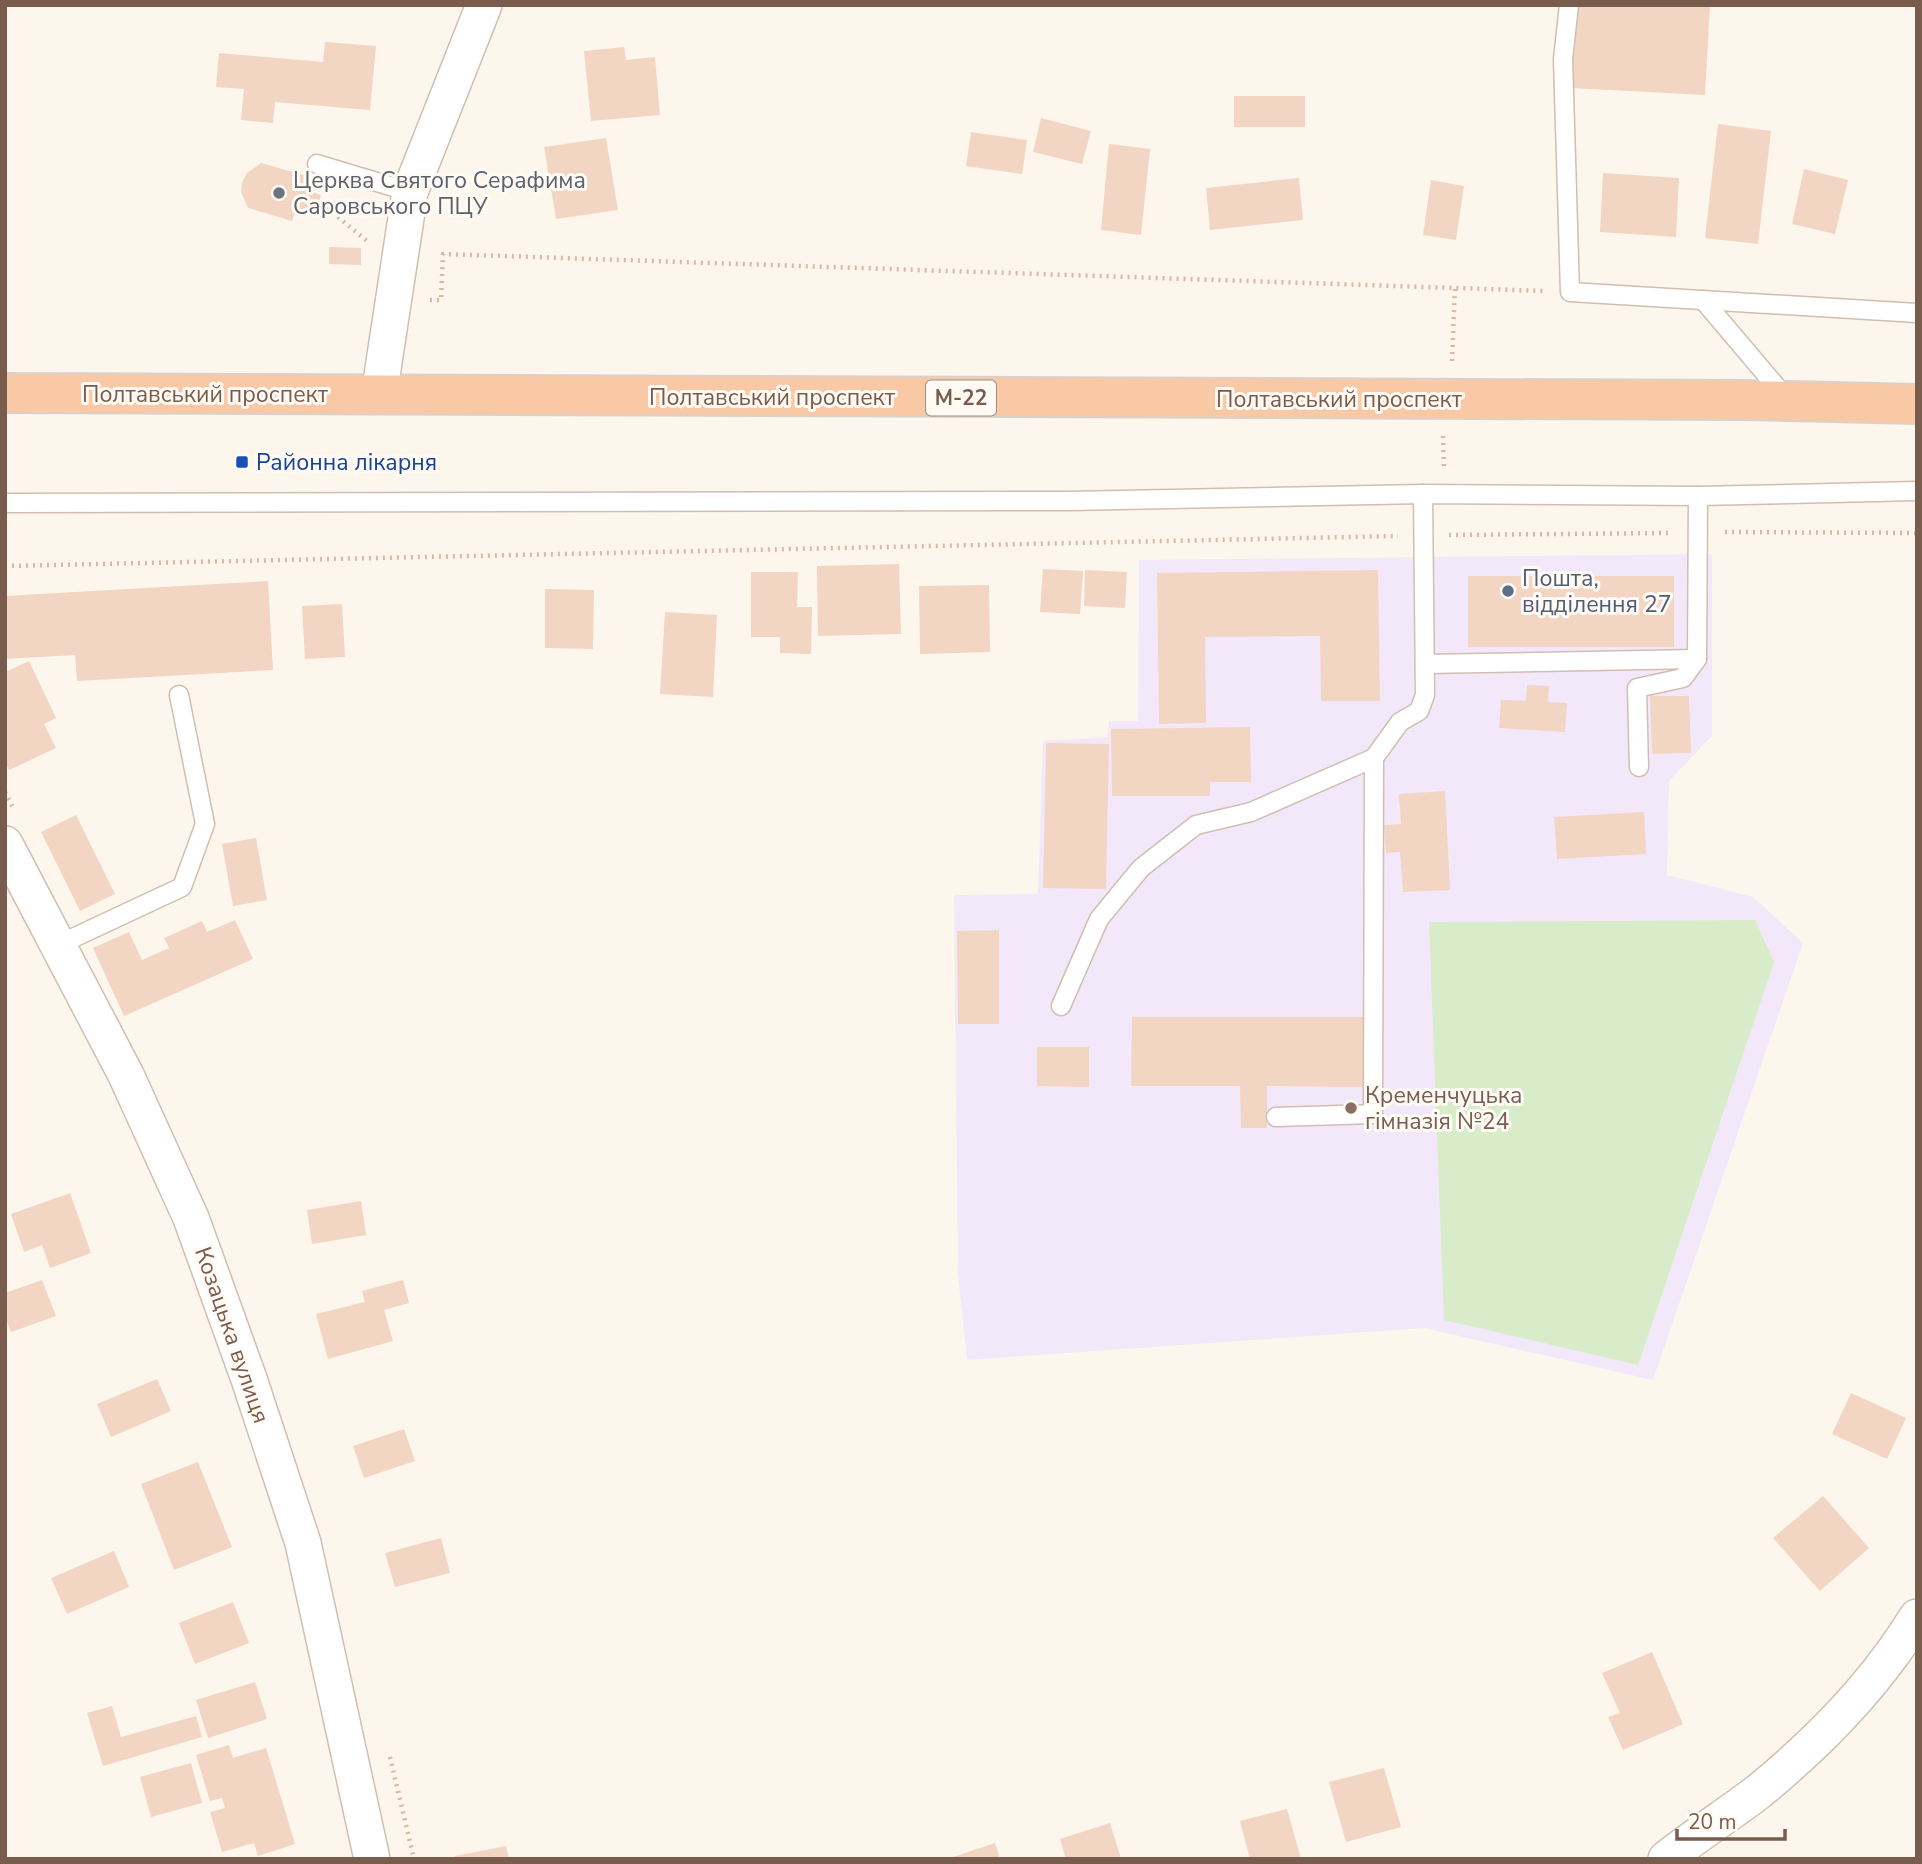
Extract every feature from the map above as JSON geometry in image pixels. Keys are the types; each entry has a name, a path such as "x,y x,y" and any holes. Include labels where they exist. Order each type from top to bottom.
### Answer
{"highway":[{"name":"Полтавський проспект","path":"5,393 1788,401 1917,404"}],"street":[{"path":"379,395 410,192 484,5"},
{"name":"Козацька вулиця","path":"10,864 58,945 126,1075 191,1218 249,1379 303,1543 372,1859"},
{"path":"1664,1858 1757,1792 1825,1732 1868,1684 1917,1617"}],"lane":[{"path":"1569,5 1563,58 1570,292 1917,313"},
{"path":"317,164 410,192"},
{"path":"1703,300 1788,401"},
{"path":"5,503 1055,501 1423,494 1698,496 1917,491"},
{"path":"1061,1006 1099,919 1141,868 1196,825 1251,811 1374,758 1400,722 1419,711 1425,695 1423,494"},
{"path":"1639,767 1637,688 1683,678 1697,659 1698,496"},
{"path":"1425,664 1697,659"},
{"path":"58,945 182,887 205,824 179,695"},
{"path":"1276,1117 1373,1114 1374,758"}],"path":[{"path":"327,208 370,244"},
{"path":"394,299 441,300 443,254 1570,292"},
{"path":"5,566 1423,535 1917,533"}],"shaded area":[{"name":"Кременчуцька гімназія №24","path":"1712,554 1712,736 1669,781 1667,875 1753,897 1803,943 1653,1380 1424,1328 967,1360 958,1274 954,895 1038,894 1043,741 1108,737 1109,721 1138,721 1139,560"}],"green space":[{"path":"1755,920 1774,962 1638,1365 1444,1320 1429,922"}],"building":[{"path":"1576,5 1710,5 1705,95 1571,88"},
{"path":"325,42 376,46 370,110 275,102 273,123 241,120 244,89 216,87 219,53 323,62"},
{"path":"624,47 626,60 655,57 660,115 591,121 584,51"},
{"path":"1234,96 1305,96 1305,127 1234,127"},
{"path":"1041,118 1091,131 1082,164 1033,152"},
{"path":"1718,124 1771,131 1758,244 1705,238"},
{"path":"971,132 1027,140 1022,174 966,166"},
{"path":"606,138 618,210 556,219 544,147"},
{"path":"1109,144 1150,149 1141,235 1101,230"},
{"name":"Церква Святого Серафима Саровського ПЦУ","path":"261,163 307,176 303,189 321,195 314,216 296,210 292,221 248,208 241,192 242,183 246,174"},
{"path":"1804,169 1848,180 1835,234 1792,224"},
{"path":"1603,173 1679,178 1676,237 1600,232"},
{"path":"1299,178 1303,220 1210,230 1206,188"},
{"path":"1431,180 1464,186 1456,240 1423,235"},
{"path":"329,247 361,248 361,265 329,264"},
{"path":"899,564 901,634 818,636 817,566"},
{"path":"1043,569 1083,571 1080,614 1040,612"},
{"path":"1085,570 1127,572 1125,608 1084,606"},
{"path":"1378,570 1380,701 1321,701 1320,636 1205,637 1206,723 1159,724 1157,573"},
{"path":"751,572 798,572 797,607 812,607 811,654 780,653 780,637 751,637"},
{"path":"1468,576 1674,576 1674,647 1468,647"},
{"path":"268,581 273,670 77,681 75,655 5,659 5,596"},
{"path":"989,585 990,652 920,654 919,586"},
{"path":"545,589 594,590 593,649 545,648"},
{"path":"342,604 345,657 305,659 302,606"},
{"path":"665,612 717,615 713,697 660,694"},
{"path":"29,661 56,718 44,724 56,748 9,770 5,762 5,672"},
{"path":"1527,685 1549,686 1548,702 1567,703 1565,732 1499,728 1501,700 1526,701"},
{"path":"1650,696 1689,696 1691,753 1652,754"},
{"path":"1250,727 1251,782 1210,782 1210,796 1112,796 1111,729"},
{"path":"1046,743 1109,744 1106,889 1043,888"},
{"path":"1445,791 1450,890 1403,892 1400,852 1386,853 1384,825 1401,824 1399,794"},
{"path":"1644,812 1646,854 1557,859 1554,817"},
{"path":"76,815 115,894 80,911 41,832"},
{"path":"256,838 267,900 233,906 222,844"},
{"path":"235,920 253,959 124,1016 93,948 129,932 142,960 169,948 164,938 202,921 207,932"},
{"path":"999,930 999,1024 958,1024 957,931"},
{"path":"1132,1017 1363,1017 1363,1087 1267,1086 1267,1128 1241,1128 1240,1086 1131,1086"},
{"path":"1037,1047 1089,1047 1089,1087 1037,1086"},
{"path":"70,1193 91,1253 50,1268 42,1245 24,1252 11,1214"},
{"path":"361,1201 366,1235 312,1244 307,1210"},
{"path":"42,1280 56,1316 11,1332 5,1317 5,1293"},
{"path":"403,1280 409,1303 384,1310 393,1341 328,1359 316,1314 365,1302 362,1291"},
{"path":"157,1379 171,1411 111,1437 97,1404"},
{"path":"1851,1393 1906,1418 1887,1459 1832,1434"},
{"path":"404,1429 415,1461 364,1478 353,1446"},
{"path":"198,1462 232,1547 174,1570 141,1484"},
{"path":"1823,1496 1869,1548 1820,1591 1773,1538"},
{"path":"441,1538 450,1573 395,1587 385,1553"},
{"path":"114,1551 129,1587 67,1614 51,1578"},
{"path":"233,1602 249,1643 195,1664 179,1623"},
{"path":"1652,1652 1683,1724 1623,1750 1608,1717 1620,1713 1602,1673"},
{"path":"255,1682 267,1719 208,1738 196,1700"},
{"path":"112,1706 121,1737 196,1716 202,1737 103,1766 87,1713"},
{"path":"229,1745 233,1758 266,1748 295,1844 258,1856 254,1843 222,1852 210,1812 225,1808 222,1798 210,1801 196,1755"},
{"path":"191,1763 202,1803 151,1817 140,1777"},
{"path":"1384,1768 1401,1827 1346,1842 1329,1782"},
{"path":"1287,1809 1301,1859 1250,1859 1240,1821"},
{"path":"1110,1823 1121,1859 1066,1859 1060,1839"},
{"path":"995,1843 1000,1859 950,1859 950,1858"},
{"path":"506,1846 509,1859 455,1859 455,1856"}],"place":[{"name":"Церква Святого Серафима Саровського ПЦУ","path":"279,193"},
{"name":"Районна лікарня","path":"242,462"},
{"name":"Пошта, відділення 27","path":"1508,591"},
{"name":"Кременчуцька гімназія №24","path":"1351,1108"}]}
